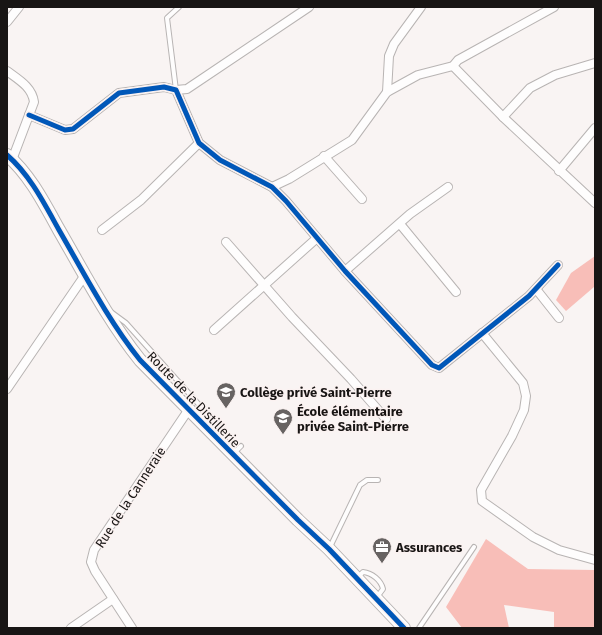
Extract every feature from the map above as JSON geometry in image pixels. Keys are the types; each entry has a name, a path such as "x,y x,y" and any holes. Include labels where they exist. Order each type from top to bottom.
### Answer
{"street":[{"path":"7,22 19,7"},
{"path":"29,115 65,130 73,129 120,93 164,88 176,90 187,89 309,7"},
{"path":"387,92 389,56 394,44 421,7"},
{"path":"272,187 289,179 352,140 387,92 418,75 453,66 458,60 554,7"},
{"path":"504,117 530,88 555,75 595,63"},
{"path":"453,66 559,171 592,200"},
{"path":"7,71 26,85 33,94 34,102 8,156"},
{"path":"176,90 199,143 220,160 272,187 345,271 432,365 439,368 445,365 536,289 558,265"},
{"path":"559,171 595,128"},
{"path":"102,230 141,200 199,143"},
{"name":"Route de la Distillerie","path":"8,156 30,180 85,274 103,308 120,334 140,360 189,409 237,450 298,520 329,549 404,628"},
{"path":"324,156 362,199"},
{"path":"345,271 425,203 448,187"},
{"path":"400,224 456,292"},
{"path":"214,330 317,238"},
{"path":"226,242 264,286 386,419"},
{"path":"7,389 85,274"},
{"path":"536,289 559,318"},
{"path":"482,333 523,383 526,396 524,410 481,490 482,501 533,538 559,550 595,560"},
{"name":"Rue de la Canneraie","path":"132,628 95,571 91,562 94,550 189,409"},
{"path":"71,628 113,599"}],"lane":[{"path":"176,90 167,18 180,7"},
{"path":"103,308 126,323 219,427"},
{"path":"329,549 360,485 367,480 378,480"},
{"path":"419,628 474,547"}],"shaded area":[{"path":"595,256 594,287 566,311 556,300 571,273"},
{"path":"486,539 528,569 595,570 595,628 554,628 554,612 504,605 509,628 462,628 446,607"}],"waterway":[{"path":"595,206 595,214"}],"cycle path":[{"path":"29,115 65,130 73,129 119,93 164,87 176,90 199,143 220,160 272,187 286,201 345,271 432,365 439,368 529,296 558,265"},
{"path":"7,155 30,180 107,313 128,345 140,360 298,520 329,549 404,628"}],"place":[{"name":"Collège privé Saint-Pierre","path":"226,409"},
{"name":"École élémentaire privée Saint-Pierre","path":"283,435"},
{"name":"Assurances","path":"382,564"}]}
